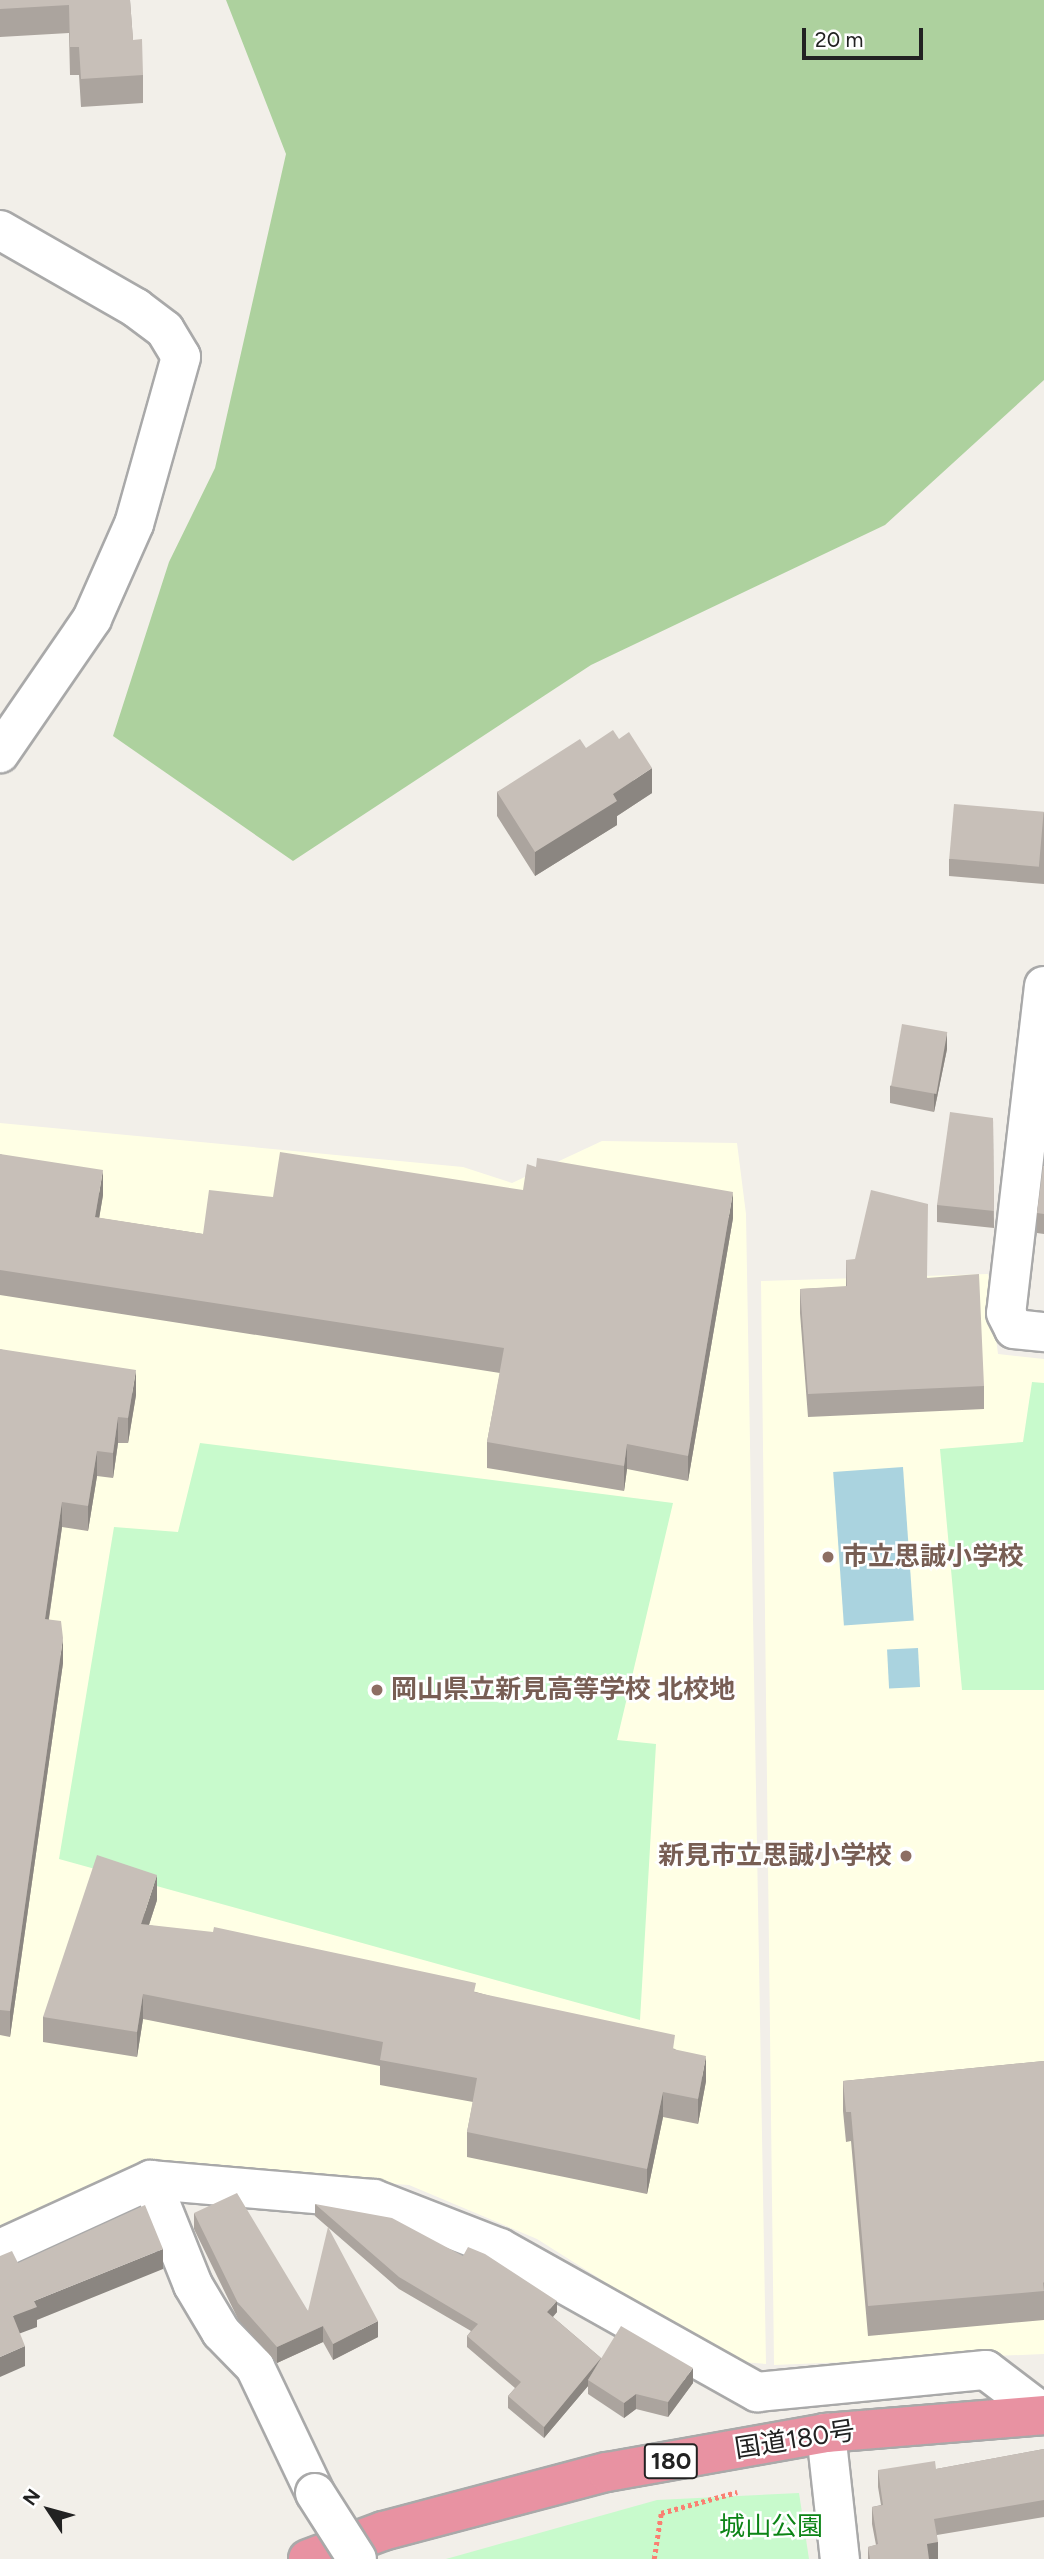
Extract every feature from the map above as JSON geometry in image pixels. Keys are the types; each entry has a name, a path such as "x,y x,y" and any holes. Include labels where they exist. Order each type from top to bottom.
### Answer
{"highway":[{"name":"国道180号","path":"308,2559 383,2531 607,2472 825,2433 1044,2414"}],"street":[{"path":"0,230 136,307 165,330 181,357 134,524 92,618 0,753"},
{"path":"1044,986 1006,1313 1014,1329 1044,1332"},
{"path":"0,2249 151,2180 374,2199 500,2248 757,2392 986,2370 1044,2414"},
{"path":"151,2180 193,2285 221,2332 255,2367 315,2493 357,2559"},
{"path":"825,2433 840,2559"}],"path":[{"path":"654,2559 661,2513 750,2489"}],"shaded area":[{"name":"岡山県立新見高等学校 北校地","path":"0,1123 463,1167 512,1183 602,1141 737,1143 746,1214 766,2364 730,2361 537,2239 409,2185 151,2166 0,2238"},
{"name":"新見市立思誠小学校","path":"988,1274 998,1354 1044,1359 1044,2354 774,2365 761,1281"}],"green space":[{"path":"226,0 1044,0 1044,380 885,525 591,665 293,861 113,736 169,562 215,468 286,154"},
{"path":"1032,1382 1044,1383 1044,1690 962,1690 940,1449 1023,1442"},
{"path":"200,1443 673,1503 617,1740 656,1744 640,2020 59,1859 114,1527 178,1532"},
{"name":"城山公園","path":"799,2493 809,2559 446,2559 657,2500"}],"water":[{"path":"903,1467 914,1621 844,1626 833,1472"},
{"path":"918,1648 920,1687 889,1689 887,1650"}],"building":[{"path":"0,0 130,0 133,40 142,39 143,75 81,79 79,47 70,47 69,5 0,9"},
{"path":"613,730 619,739 629,732 652,768 613,794 617,801 535,852 497,792 580,739 586,748"},
{"path":"954,804 1044,812 1039,867 949,859"},
{"path":"902,1024 947,1032 936,1094 891,1086"},
{"path":"950,1112 993,1118 994,1211 937,1205"},
{"path":"280,1152 523,1190 527,1164 536,1167 537,1158 733,1192 688,1456 627,1444 624,1466 487,1442 504,1348 0,1270 0,1154 103,1170 95,1217 203,1234 209,1190 273,1197"},
{"path":"1044,1166 1044,1214 1037,1213"},
{"path":"871,1190 928,1204 927,1278 979,1274 984,1386 808,1394 800,1289 847,1286 846,1260 855,1259"},
{"path":"0,1349 136,1370 128,1418 118,1417 113,1453 97,1451 88,1506 62,1502 45,1619 61,1621 63,1638 10,2011 0,2010"},
{"path":"97,1855 157,1875 141,1924 213,1932 214,1927 476,1983 474,1992 675,2035 673,2049 706,2056 698,2099 663,2092 647,2169 467,2132 477,2078 380,2060 383,2042 143,1994 137,2032 43,2017"},
{"path":"1044,2061 1044,2291 868,2306 851,2112 846,2112 843,2081"},
{"path":"237,2193 308,2311 328,2227 378,2321 333,2344 323,2326 277,2347 238,2303 194,2213"},
{"path":"315,2204 392,2218 463,2256 468,2247 485,2254 557,2301 547,2312 601,2358 544,2427 508,2396 521,2382 467,2336 478,2324 399,2277"},
{"path":"145,2205 163,2249 34,2301 37,2307 13,2316 25,2346 0,2357 0,2256 12,2251 18,2263"},
{"path":"621,2326 693,2368 668,2402 636,2394 624,2403 588,2380"},
{"path":"1044,2449 1044,2500 934,2519 938,2542 927,2544 929,2559 870,2559 868,2547 878,2544 872,2507 883,2505 878,2470 935,2461 936,2469"}],"place":[{"name":"市立思誠小学校","path":"828,1557"},
{"name":"岡山県立新見高等学校 北校地","path":"377,1690"},
{"name":"新見市立思誠小学校","path":"906,1856"}]}
